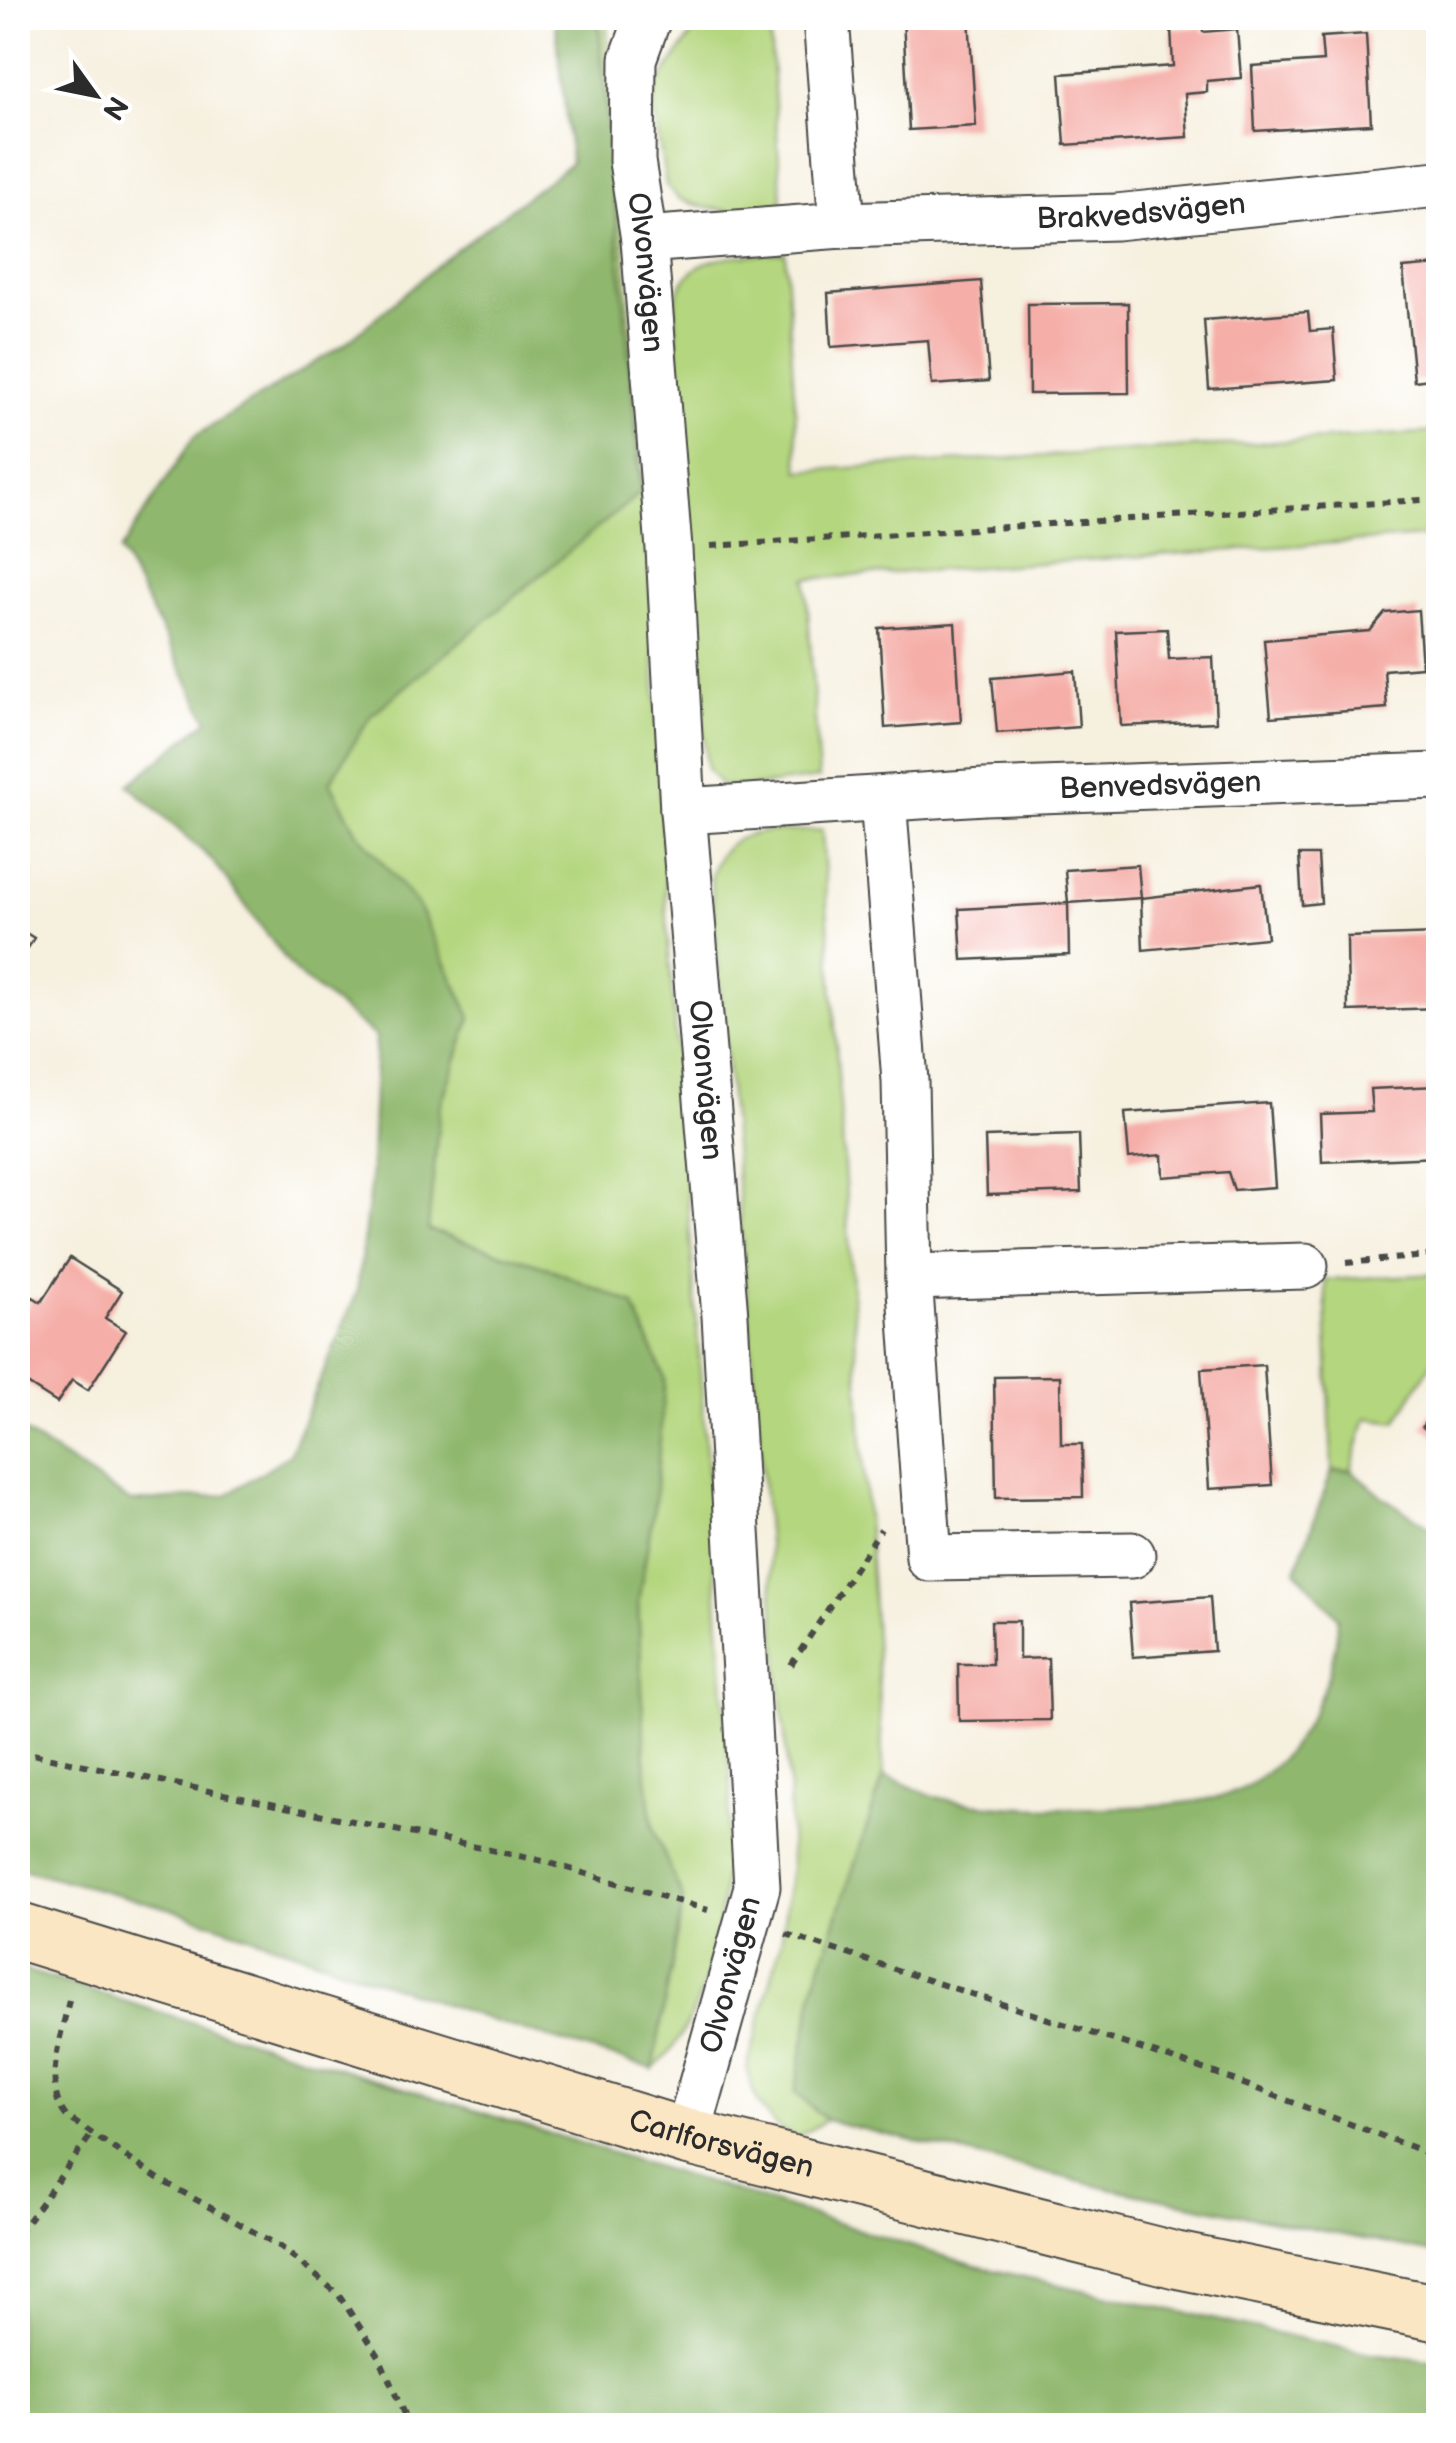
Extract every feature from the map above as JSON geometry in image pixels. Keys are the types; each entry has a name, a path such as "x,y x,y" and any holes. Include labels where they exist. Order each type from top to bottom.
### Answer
{"street":[{"name":"Olvonvägen","path":"648,18 633,59 632,160 644,240 669,549 682,811 725,1316 757,1887 687,2137"},
{"path":"826,18 842,224"},
{"name":"Brakvedsvägen","path":"644,240 842,224 1116,216 1438,184"},
{"name":"Benvedsvägen","path":"682,811 1438,776"},
{"path":"884,799 905,1081 909,1277 929,1558 1132,1555"},
{"path":"909,1277 1305,1266"},
{"name":"Carlforsvägen","path":"18,1931 687,2137 1176,2260 1438,2312"}],"path":[{"path":"669,549 1438,499"},
{"path":"1305,1266 1438,1255"},
{"path":"747,1697 784,1676 893,1511 924,1498"},
{"path":"18,1750 542,1860 1212,2072 1438,2157"},
{"path":"80,1950 55,2078 58,2106 159,2179 282,2247 338,2294 378,2356 409,2426"},
{"path":"18,2234 92,2134"}],"green space":[{"path":"555,18 598,18 641,492 371,715 330,782 356,831 418,906 471,1017 440,1106 428,1230 544,1266 633,1304 665,1379 655,1501 638,1602 645,1761 653,1828 683,1899 653,2069 493,2021 176,1910 18,1868 18,1428 131,1502 226,1495 289,1455 357,1292 370,1187 376,1037 295,972 211,859 129,785 208,720 120,551 194,437 345,344 447,257 571,163"},
{"path":"599,18 606,18 649,556 668,938 731,1786 722,1898 707,1975 694,2011 676,2042 653,2069 683,1899 653,1829 645,1761 638,1602 655,1501 633,1304 544,1266 427,1230 440,1106 471,1017 418,906 356,831 330,782 370,715 641,491"},
{"path":"703,18 769,18 782,203 741,212 702,207 679,199 666,185 653,105 655,88"},
{"path":"785,252 799,471 1438,432 1438,536 806,579 819,778 739,788 720,785 707,769 685,532 675,302 691,272 703,264 733,256"},
{"path":"822,830 884,1775 815,1984 795,2092 826,2120 798,2137 770,2120 753,2091 747,2069 781,1942 791,1868 789,1786 711,878 717,860 739,839 770,832"},
{"path":"1438,1274 1438,1353 1396,1422 1366,1418 1351,1470 1332,1471 1325,1280"},
{"path":"1351,1470 1383,1497 1438,1532 1438,2254 1109,2188 826,2120 795,2092 815,1984 884,1775 933,1796 967,1803 1047,1808 1183,1803 1242,1789 1263,1776 1298,1738 1331,1666 1338,1617 1296,1570 1332,1471"},
{"path":"18,1968 975,2266 1370,2354 1438,2362 1438,2425 18,2425"}],"building":[{"path":"903,18 969,18 976,126 909,130"},
{"path":"1202,27 1203,32 1237,29 1241,78 1207,81 1207,92 1185,94 1188,137 1065,145 1060,74 1173,66 1171,29"},
{"path":"1366,34 1371,124 1255,131 1252,66 1323,61 1321,37"},
{"path":"1438,265 1438,378 1414,381 1403,268"},
{"path":"981,281 989,381 932,385 928,340 831,347 828,293"},
{"path":"1128,303 1129,393 1029,394 1028,304"},
{"path":"1308,312 1310,331 1333,329 1337,380 1209,389 1204,320"},
{"path":"1418,610 1422,667 1384,670 1387,708 1271,717 1264,640 1370,631 1385,613"},
{"path":"955,623 961,722 885,728 879,628"},
{"path":"1167,629 1169,659 1213,657 1216,722 1121,726 1116,631"},
{"path":"1075,671 1079,727 997,733 992,678"},
{"path":"1299,855 1318,855 1321,903 1302,905"},
{"path":"1138,865 1141,898 1068,903 1065,870"},
{"path":"1261,884 1267,938 1143,950 1141,898"},
{"path":"1068,903 1069,955 962,960 959,909"},
{"path":"18,928 34,938 18,965"},
{"path":"1438,934 1438,1008 1348,1011 1347,937"},
{"path":"1438,1086 1438,1157 1322,1162 1320,1114 1372,1112 1370,1089"},
{"path":"1269,1103 1275,1187 1234,1190 1228,1172 1163,1177 1162,1155 1129,1158 1125,1113"},
{"path":"1079,1134 1081,1192 987,1195 985,1137"},
{"path":"70,1258 122,1291 105,1318 126,1331 88,1390 72,1380 57,1403 18,1378 18,1339 24,1329 18,1321 33,1297 41,1302"},
{"path":"1264,1365 1272,1485 1209,1489 1201,1369"},
{"path":"1060,1376 1061,1444 1082,1444 1083,1497 996,1498 994,1377"},
{"path":"1438,1399 1438,1437 1422,1427"},
{"path":"1210,1597 1214,1651 1133,1657 1129,1603"},
{"path":"991,1621 1019,1621 1019,1659 1048,1658 1050,1720 959,1721 958,1664 992,1664"}]}
